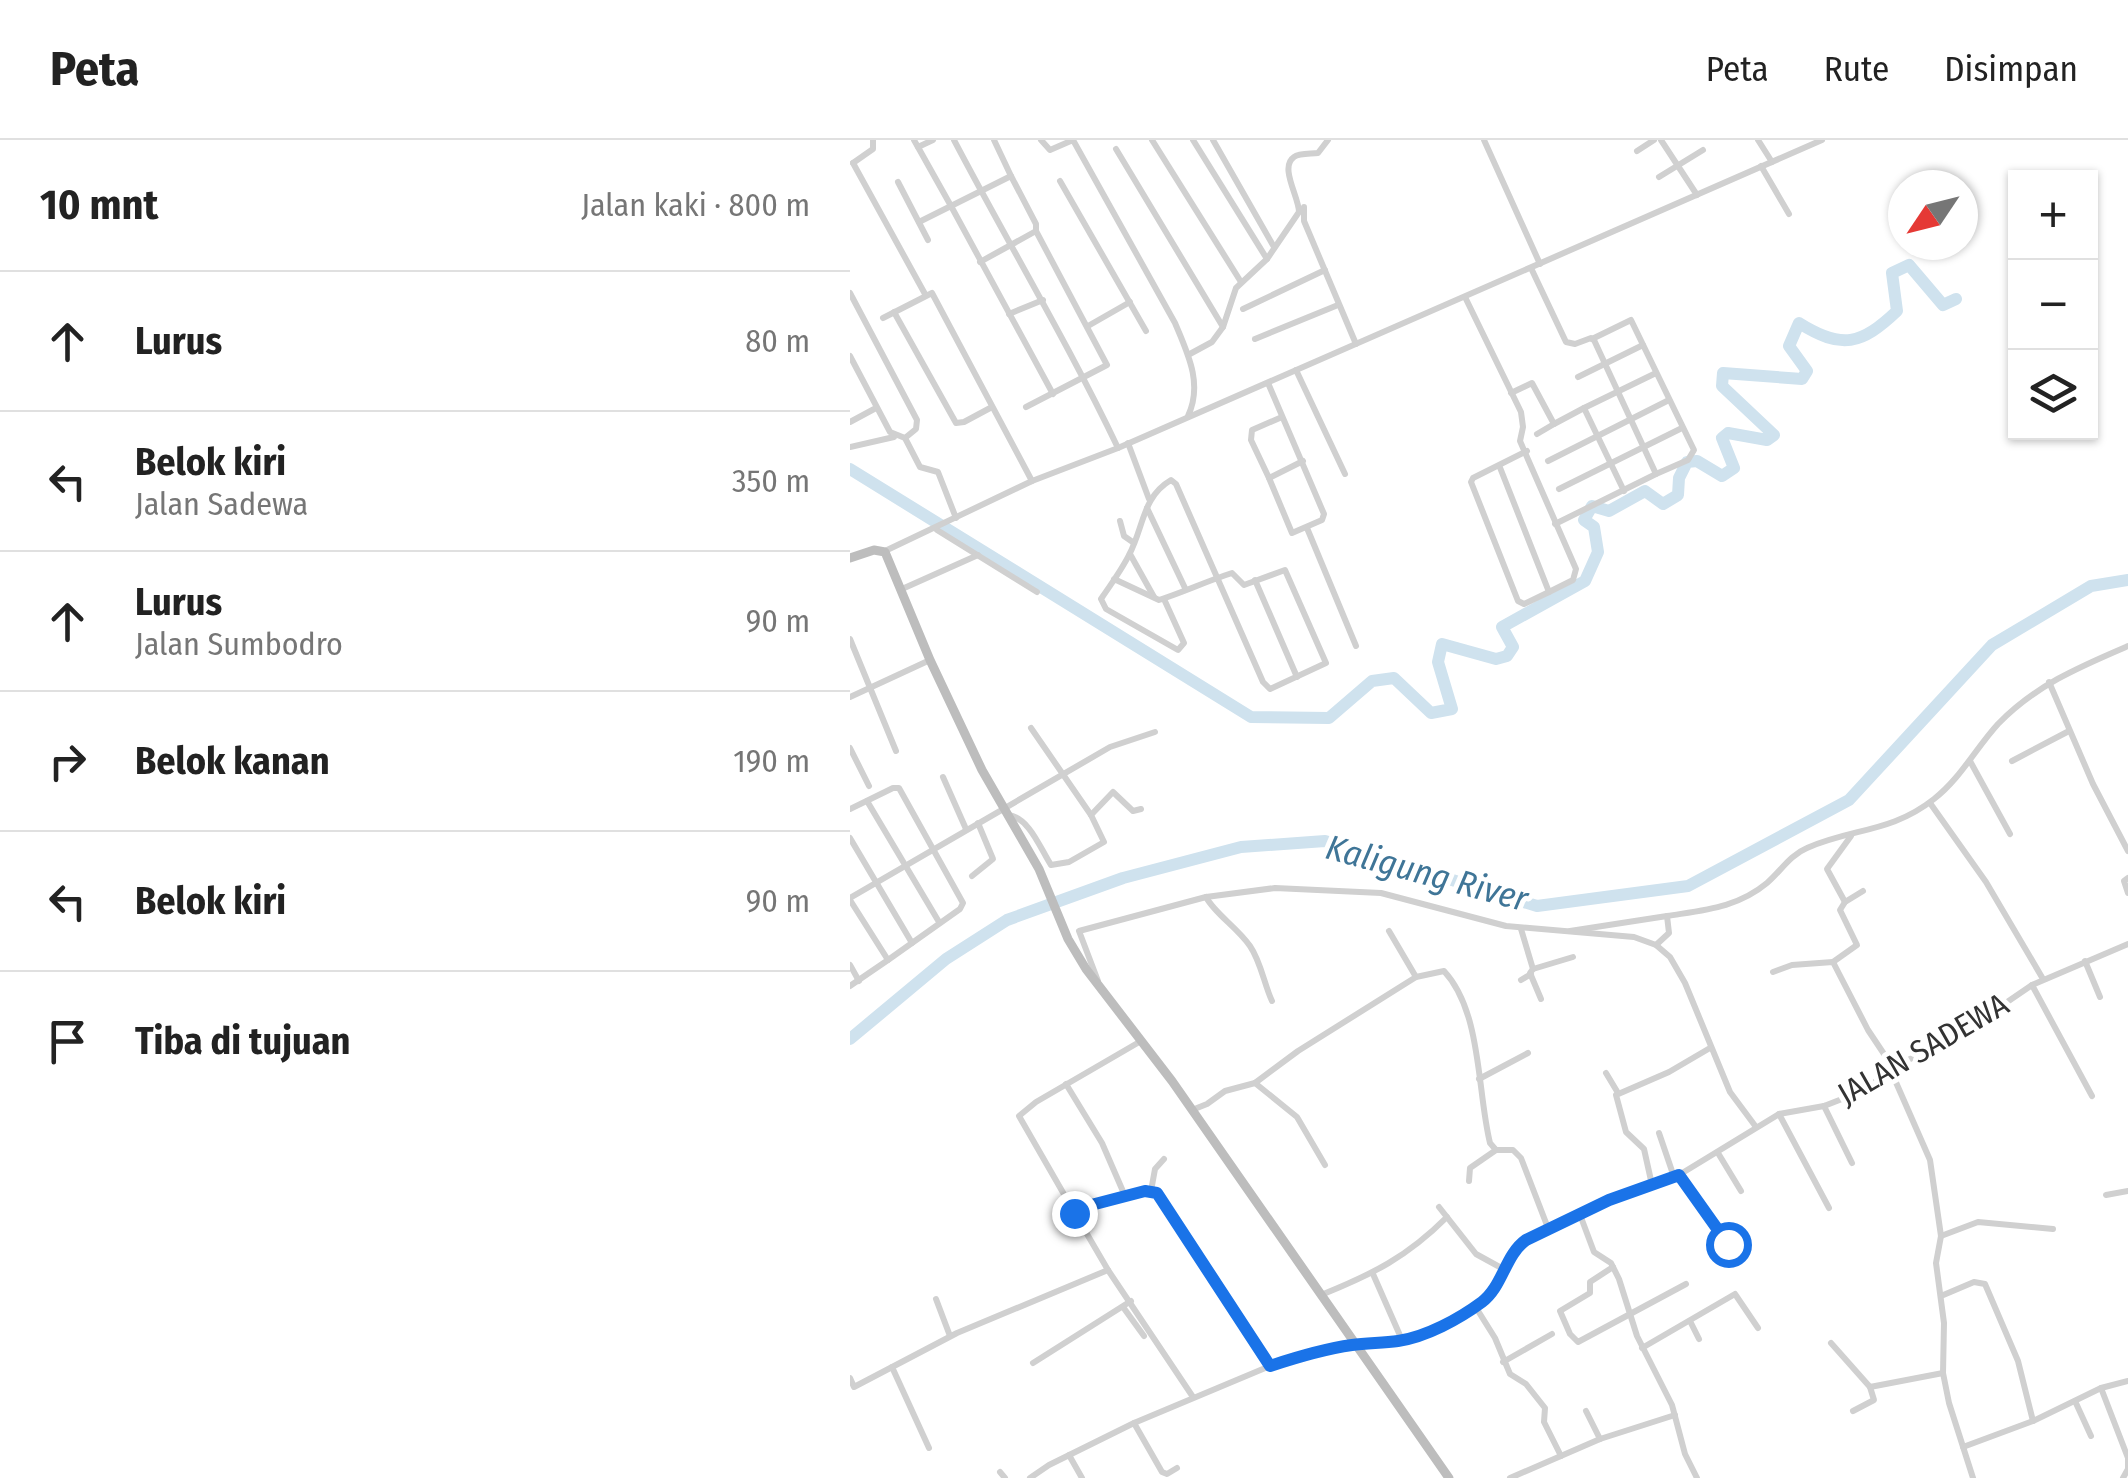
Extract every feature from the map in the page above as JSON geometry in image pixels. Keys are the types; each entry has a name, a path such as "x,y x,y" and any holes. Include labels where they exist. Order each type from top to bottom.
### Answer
{"main road":[{"path":"850,558 874,550 884,552 982,770 1042,875 1064,931 1086,969 1192,1110 1448,1478"}],"street":[{"path":"873,140 872,149 852,164 926,294"},
{"path":"934,140 916,144 1052,394"},
{"path":"954,140 1043,300 1118,448"},
{"path":"994,140 1036,231 1107,366 1026,407"},
{"path":"1041,140 1050,150 1073,140 1175,324 1188,355 1196,394 1188,417"},
{"path":"1152,140 1241,282"},
{"path":"1194,140 1266,258"},
{"path":"1213,140 1274,248"},
{"path":"1188,355 1212,342 1222,327 1232,294 1266,258 1300,212 1288,172 1290,159 1318,153 1328,140"},
{"path":"1484,140 1540,264"},
{"path":"1637,151 1658,140 1696,196"},
{"path":"1758,140 1772,162"},
{"path":"884,552 1032,481 1118,448 1822,140"},
{"path":"1116,149 1222,327"},
{"path":"1659,177 1703,150"},
{"path":"1761,166 1790,214"},
{"path":"919,222 1011,176"},
{"path":"1060,181 1146,331"},
{"path":"898,182 928,240"},
{"path":"1304,207 1304,221 1356,344"},
{"path":"980,262 1036,231"},
{"path":"1530,268 1566,342 1574,344 1592,338 1629,319 1694,450 1693,456 1555,524"},
{"path":"1243,310 1325,270"},
{"path":"850,294 854,311 917,420 916,429 905,438 850,447"},
{"path":"884,318 926,294 934,295 1032,481"},
{"path":"1465,297 1522,417 1520,436 1527,451 1576,574 1573,580 1524,604 1520,603 1471,486 1473,478 1527,451"},
{"path":"1009,314 1043,300"},
{"path":"1088,326 1130,302"},
{"path":"1255,339 1338,305"},
{"path":"894,312 956,423 992,407"},
{"path":"1592,338 1656,474"},
{"path":"1578,376 1643,345"},
{"path":"850,356 895,437"},
{"path":"1296,370 1345,474"},
{"path":"1536,434 1656,373"},
{"path":"1268,383 1324,514 1320,522 1292,533 1250,433 1282,417"},
{"path":"1511,393 1532,383 1554,424"},
{"path":"1548,461 1669,400"},
{"path":"851,420 876,408"},
{"path":"1584,408 1624,490"},
{"path":"1558,490 1682,428"},
{"path":"905,438 920,467 938,472 954,520"},
{"path":"1128,442 1150,498"},
{"path":"1269,478 1303,461"},
{"path":"1499,465 1550,592"},
{"path":"1114,579 1160,599 1184,588 1218,578 1235,573 1242,585 1285,570 1326,660 1324,665 1270,689 1265,686 1218,578 1174,481 1169,480 1150,498 1130,554 1101,599 1104,606 1178,650 1184,643 1160,599 1130,554"},
{"path":"1146,508 1184,588"},
{"path":"1120,521 1124,536 1134,543"},
{"path":"938,528 1036,592"},
{"path":"1307,528 1356,646"},
{"path":"902,589 978,555"},
{"path":"1255,580 1297,678"},
{"path":"850,639 896,751"},
{"path":"1564,932 1739,903 1802,850 1897,822 1930,803 1998,725 2049,682 2128,646"},
{"path":"850,697 930,660"},
{"path":"2049,682 2128,852"},
{"path":"1006,811 1026,825 1050,866 1069,862 1104,842 1091,815 1031,728"},
{"path":"2012,761 2069,731"},
{"path":"888,960 850,899 933,847 1006,811 1110,747 1155,732"},
{"path":"850,748 868,786"},
{"path":"1970,760 2010,834"},
{"path":"942,777 966,829"},
{"path":"850,809 899,788 963,903 960,909 850,986"},
{"path":"1091,815 1113,792 1133,811 1141,809"},
{"path":"867,801 940,922"},
{"path":"1930,803 1986,882 2040,975"},
{"path":"972,876 994,858 978,823"},
{"path":"1845,902 1827,868 1851,836"},
{"path":"850,838 912,943"},
{"path":"2128,878 2124,884 2128,892"},
{"path":"1101,988 1080,931 1206,897 1275,888 1347,890 1396,897 1521,928 1634,937 1656,945 1670,957 1685,983 1730,1092 1754,1125"},
{"path":"1773,972 1792,965 1833,962 1857,946 1841,913 1845,902 1863,891"},
{"path":"1206,897 1212,910 1226,916 1252,948 1272,1001"},
{"path":"1656,945 1669,933 1667,916"},
{"path":"1521,928 1541,998"},
{"path":"1389,931 1416,978"},
{"name":"JALAN SADEWA","path":"1030,1478 1134,1423 1270,1366 1428,1332 1490,1294 1500,1268 1520,1244 1546,1223 1674,1174 1779,1114 1824,1106 1868,1088 1891,1066 1956,1037 2032,985 2040,975 2128,944"},
{"path":"1520,980 1573,956"},
{"path":"2085,960 2100,998"},
{"path":"1833,962 1891,1066 1930,1160 1941,1236 1936,1258 1944,1372 1949,1403 1974,1478"},
{"path":"850,965 859,980"},
{"path":"1192,1110 1225,1091 1255,1082 1416,978 1440,969 1451,979 1471,1030 1484,1120 1496,1150"},
{"path":"2032,985 2092,1096"},
{"path":"1142,1040 1026,1109 1019,1118 1148,1334"},
{"path":"1618,1093 1669,1072 1710,1048"},
{"path":"1478,1079 1528,1053"},
{"path":"1606,1073 1618,1093 1617,1103 1626,1130 1643,1148 1651,1181"},
{"path":"1255,1082 1297,1117 1325,1164"},
{"path":"1066,1084 1102,1142 1125,1196"},
{"path":"1824,1106 1852,1163"},
{"path":"1779,1114 1829,1208"},
{"path":"1659,1133 1674,1174 1728,1244"},
{"path":"1469,1181 1470,1168 1496,1150 1512,1150 1520,1158 1546,1223"},
{"path":"1718,1152 1741,1191"},
{"path":"1151,1191 1155,1168 1164,1158"},
{"path":"2106,1195 2128,1191"},
{"path":"1072,1210 1125,1196 1157,1193 1270,1366"},
{"path":"1439,1207 1476,1254 1500,1268"},
{"path":"1579,1212 1594,1252 1613,1268 1642,1348 1669,1398 1685,1454 1697,1478"},
{"path":"1320,1296 1373,1274 1417,1246 1447,1217"},
{"path":"1941,1236 1978,1222 2053,1230"},
{"path":"1613,1268 1590,1281 1590,1292 1560,1311 1578,1342 1686,1284"},
{"path":"850,1378 854,1387 950,1336 1108,1270"},
{"path":"1373,1274 1402,1340"},
{"path":"1940,1296 1974,1282 1985,1284 2013,1347 2033,1421"},
{"path":"1642,1348 1735,1294 1758,1328"},
{"path":"936,1299 950,1336"},
{"path":"1033,1363 1132,1302"},
{"path":"1123,1306 1193,1398"},
{"path":"1475,1306 1495,1338 1510,1374 1526,1384 1545,1408 1544,1422 1560,1456"},
{"path":"1690,1320 1700,1339"},
{"path":"1134,1341 1148,1334"},
{"path":"1503,1362 1552,1334"},
{"path":"1832,1343 1870,1387 1874,1400 1853,1410"},
{"path":"892,1367 929,1448"},
{"path":"1870,1387 1944,1372"},
{"path":"1963,1447 2033,1421 2102,1388 2128,1381"},
{"path":"2102,1388 2128,1458 2128,1469 2122,1478"},
{"path":"2075,1401 2090,1436"},
{"path":"1586,1410 1600,1440"},
{"path":"1511,1478 1600,1440 1674,1415"},
{"path":"1134,1423 1162,1472 1178,1468"},
{"path":"1069,1455 1082,1478"}],"waterway":[{"path":"850,469 1251,717 1329,718 1372,681 1394,678 1431,713 1452,709 1438,662 1442,644 1496,659 1507,656 1513,647 1502,627 1585,581 1598,552 1594,527 1584,520 1592,506 1609,511 1645,491 1663,504 1678,495 1679,478 1687,462 1697,461 1722,476 1734,468 1722,438 1728,433 1767,440 1774,435 1722,386 1723,373 1802,379 1807,371 1789,346 1799,323 1839,340 1862,337 1897,311 1892,273 1909,265 1943,305 1956,299"},
{"name":"Kaligung River","path":"850,1039 946,959 1007,920 1123,878 1241,847 1325,841 1537,906 1688,886 1849,800 1992,645 2091,586 2128,580"}],"route":[{"path":"1074,1213 1072,1210 1132,1194 1157,1193 1270,1366 1354,1344 1399,1341 1428,1332 1485,1300 1497,1286 1516,1248 1526,1240 1609,1200 1679,1175 1728,1244"}]}
